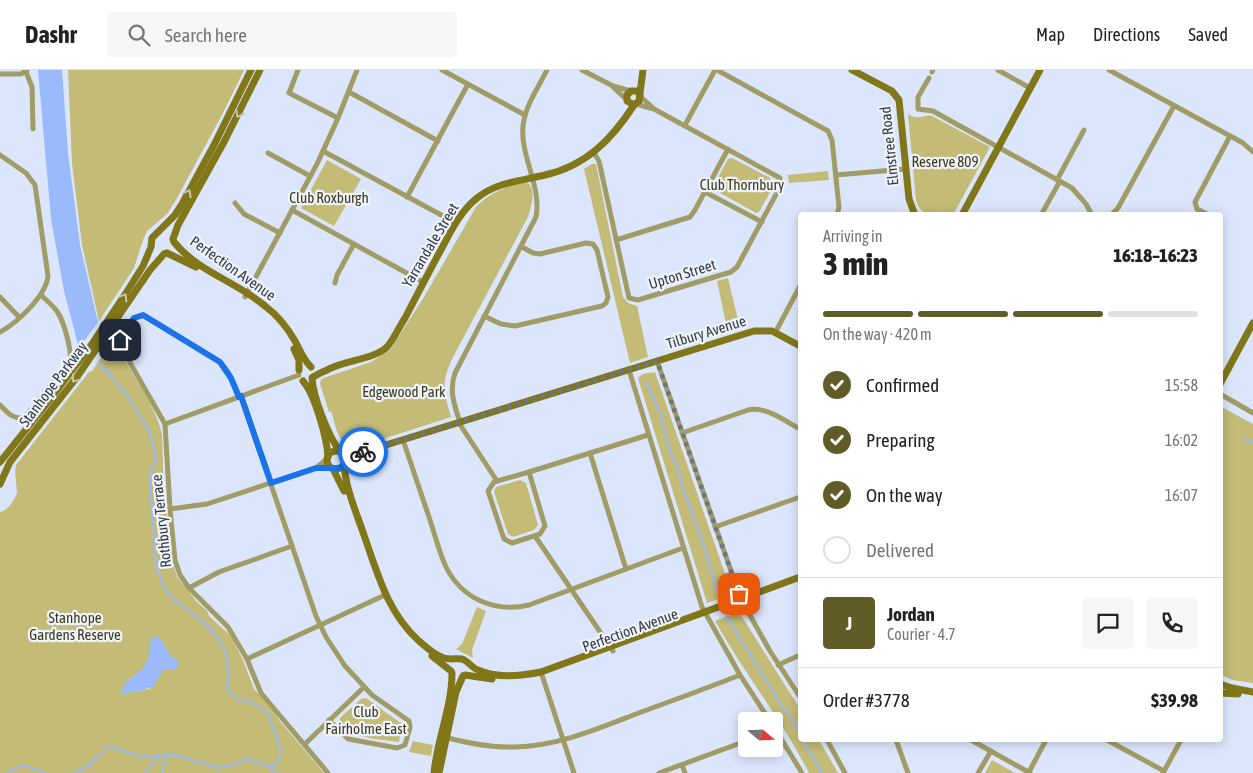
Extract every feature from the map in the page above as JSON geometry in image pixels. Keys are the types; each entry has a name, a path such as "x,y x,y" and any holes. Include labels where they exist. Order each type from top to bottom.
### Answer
{"main road":[{"path":"252,70 182,204 175,215 152,238 151,247 155,252 166,253 172,248 178,225 224,142 260,70"},
{"path":"643,70 640,96 631,102 628,93 632,91 643,70"},
{"name":"Elmstree Road","path":"852,70 892,91 899,100 908,199 913,212"},
{"path":"964,212 1040,70"},
{"path":"632,91 637,91 640,96"},
{"name":"Yarrandale Street","path":"313,378 326,370 384,349 396,333 456,224 466,209 484,193 505,183 533,178 570,167 594,153 612,135 622,121 631,102"},
{"path":"159,232 166,233 173,240"},
{"name":"Perfection Avenue","path":"173,240 184,254 246,295 280,326 299,360 300,376 309,389 326,440 328,457"},
{"name":"Stanhope Parkway","path":"0,462 92,344 143,266 151,247"},
{"name":"Perfection Avenue","path":"166,253 190,264 266,307 291,334 311,368"},
{"name":"Stanhope Parkway","path":"0,484 10,462 77,377 150,270 166,253"},
{"path":"1223,378 1253,323"},
{"name":"Tilbury Avenue","path":"341,453 360,453 754,331 775,332 798,345"},
{"path":"313,378 307,381 300,376 304,366 311,368 314,372 314,388 331,438 345,458 346,482 383,596 400,620 421,643 442,658 464,660 468,664 469,669 456,692 434,773"},
{"name":"Yarrandale Street","path":"311,368 326,370"},
{"path":"341,453 332,452 328,457 328,464 342,484 383,596 394,620 410,639 458,677 464,676"},
{"name":"Tilbury Avenue","path":"344,464 360,453"},
{"path":"332,468 340,468 344,464"},
{"name":"Perfection Avenue","path":"742,601 798,578"},
{"name":"Perfection Avenue","path":"464,676 509,680 542,674 798,582"},
{"path":"439,773 451,691 452,663 457,659"},
{"name":"Perfection Avenue","path":"468,664 477,670 499,675 542,674"},
{"path":"1223,685 1253,692"},
{"path":"1223,693 1253,696"}],"street":[{"path":"298,70 289,93 338,118"},
{"path":"246,295 323,151 357,70"},
{"path":"442,70 525,115"},
{"path":"497,481 459,422 452,396 453,378 535,221 537,203 523,134 525,115 547,70"},
{"path":"582,70 613,86 632,91"},
{"path":"685,125 716,70 826,129 832,140 838,212"},
{"path":"998,70 1030,88"},
{"path":"1108,70 1243,143 1253,152"},
{"path":"0,74 21,74 27,71 32,87 33,129"},
{"path":"929,78 918,97 918,109 933,111 1058,180 1080,195 1090,212"},
{"path":"407,197 468,84"},
{"path":"613,86 631,102"},
{"path":"349,92 438,141"},
{"name":"Upton Street","path":"640,96 654,109"},
{"name":"Upton Street","path":"594,153 599,161 627,295 632,300 638,300 733,270 739,264 780,187 780,178 654,109 631,102"},
{"path":"1114,212 1118,208 1174,106"},
{"path":"1042,212 1084,130"},
{"path":"1203,212 1194,207 1197,198 1230,136"},
{"path":"616,240 690,216 728,149"},
{"path":"323,151 456,224"},
{"path":"268,153 310,176"},
{"path":"0,155 26,173 35,185 48,276 46,286 41,295 19,317 0,332"},
{"path":"836,175 905,169"},
{"path":"705,192 762,222"},
{"path":"235,203 244,214 280,234"},
{"path":"292,210 423,282"},
{"path":"484,316 501,324 515,326 602,306 606,303 608,297 597,250 593,244 586,243 540,254 533,253 522,246"},
{"path":"335,283 337,275 354,244"},
{"path":"775,332 798,290"},
{"path":"0,405 11,415 20,418 25,417 68,365 70,357 61,318 55,308 41,295"},
{"path":"0,298 19,317"},
{"path":"300,376 240,397 164,424 120,344 120,340 134,318 140,315 146,316 220,362 231,378 240,397 320,625 338,657 364,687 381,702 409,721 410,726 405,745 397,748 352,741 344,737 329,720"},
{"path":"657,361 742,601 755,626 798,694"},
{"path":"629,370 705,614 740,676 764,712"},
{"path":"1223,396 1253,413"},
{"path":"682,433 748,410 756,409 766,411 798,428"},
{"name":"Rothbury Terrace","path":"164,424 170,509 177,568 189,588 223,620 247,659 261,694 328,773"},
{"path":"528,472 544,523 542,532 512,543 504,538 488,494 491,484 497,481 648,435"},
{"path":"403,440 446,565 462,588 486,604 509,608 529,605 683,548"},
{"path":"590,453 626,569"},
{"path":"316,468 328,457"},
{"path":"170,509 207,504 316,468 332,468"},
{"path":"715,527 798,498"},
{"path":"535,536 611,649"},
{"path":"189,588 214,574 292,546"},
{"path":"247,659 383,596"},
{"path":"778,664 798,655"},
{"path":"542,674 574,773"},
{"path":"443,737 472,744 503,747 537,745 564,740 740,676"},
{"path":"305,744 364,687"},
{"path":"828,742 845,773"},
{"path":"897,742 908,773"},
{"path":"974,742 1029,772 1045,742"},
{"path":"1112,742 1164,772 1180,742"},
{"path":"783,743 802,773"},
{"path":"659,773 738,744"},
{"path":"978,773 990,751"},
{"path":"682,765 685,773"}],"green space":[{"path":"68,70 244,70 176,200 167,214 147,231 134,268 99,321 82,245 72,163"},
{"name":"Reserve 809","path":"908,114 915,117 932,116 990,147 955,212 925,212 918,206"},
{"name":"Club Thornbury","path":"732,158 770,178 773,187 759,212 756,213 715,190 713,187 728,159"},
{"name":"Club Roxburgh","path":"327,160 361,179 334,226 301,208"},
{"path":"592,164 596,164 623,297 628,303 637,306 648,357 630,363 584,169"},
{"path":"828,171 829,180 789,183 788,175"},
{"name":"Edgewood Park","path":"527,182 533,194 528,217 446,373 444,386 451,417 361,446 347,444 339,436 331,411 329,412 320,384 321,379 371,362 390,350 424,297 476,207 499,190"},
{"path":"728,278 740,329 728,333 717,281"},
{"name":"Stanhope Gardens Reserve","path":"111,348 120,352 150,402 159,423 162,434 164,495 171,558 177,577 197,602 207,611 209,616 231,636 254,689 272,708 279,720 324,773 0,773 0,512 8,507 17,493 16,465 89,372 92,371 106,350","holes":["142,673 151,688 142,691 121,693 129,680"]},
{"path":"655,372 732,594 707,603 638,378 643,374"},
{"path":"1223,408 1253,424 1253,683 1232,680 1223,676"},
{"path":"520,480 526,483 538,525 534,530 513,537 508,534 494,492 496,487"},
{"path":"477,607 486,611 472,650 473,658 456,649 462,644"},
{"path":"739,612 798,706 798,742 820,742 838,773 809,773 783,728 783,712 773,712 715,621"},
{"name":"Club Fairholme East","path":"366,698 402,724 399,742 360,735 352,732 340,723 340,718 361,699"},
{"path":"413,741 433,745 431,756 409,752"},
{"path":"992,760 1015,773 985,773"}],"water":[{"path":"38,70 62,70 68,153 80,245 98,322 79,348 64,291 51,219"},
{"path":"155,636 161,639 171,657 175,657 179,665 176,669 163,670 153,687 120,694 125,683 141,670 148,660 151,639"}],"waterway":[{"path":"98,362 124,391 150,433 156,461 152,467 150,486 156,565 164,587 172,598 202,621 215,634 225,650 229,674 227,684 230,693 237,699 248,701 267,712 279,742 280,751 276,764 270,767"},
{"path":"646,382 660,412 670,452 678,468 681,483 701,537 720,599"},
{"path":"1243,437 1253,443"},
{"path":"726,616 798,728"},
{"path":"804,742 822,773"},
{"path":"74,773 88,766 108,747 142,757 174,755 217,768 236,764 246,759 264,764 278,773"},
{"path":"163,773 164,762 168,754"},
{"path":"145,773 159,755"},
{"path":"7,773 21,766 34,768 45,773"}],"way so far":[{"path":"363,452 657,361 739,594"}],"route":[{"path":"120,340 134,318 143,315 220,362 231,378 239,397 241,396 271,483 316,468 340,468 363,452"}]}
